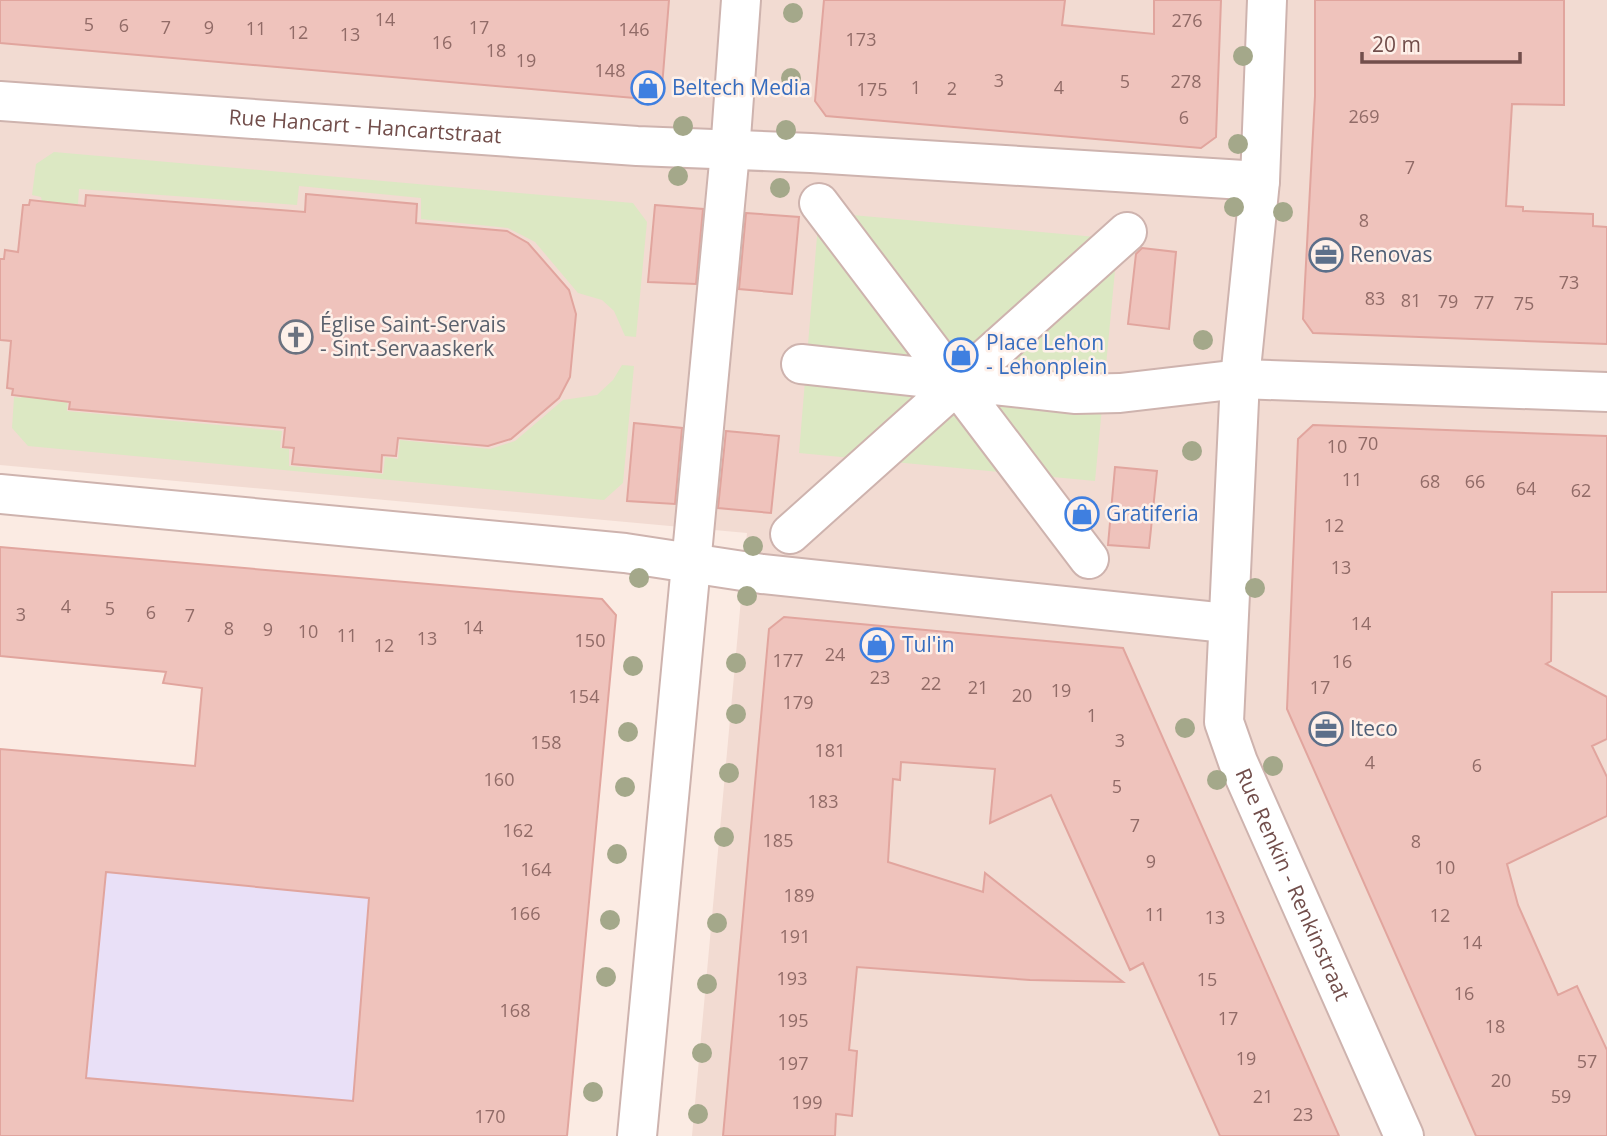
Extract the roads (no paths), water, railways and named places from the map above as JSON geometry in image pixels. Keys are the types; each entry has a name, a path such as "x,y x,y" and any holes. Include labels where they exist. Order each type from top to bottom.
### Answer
{"street":[{"path":"637,1136 730,152 741,0"},
{"path":"0,494 625,553 762,574 1226,623 1240,379 1260,181 1267,0"},
{"name":"Rue Hancart - Hancartstraat","path":"0,100 730,152"},
{"path":"730,152 811,153 1260,181"},
{"path":"819,203 957,381 1089,559"},
{"path":"790,534 957,381 1127,232"},
{"path":"801,364 1076,394 1120,393 1240,379 1607,393"},
{"name":"Rue Renkin - Renkinstraat","path":"1226,623 1224,722 1404,1136"}],"place":[{"name":"Beltech Media","path":"648,88"},
{"name":"Renovas","path":"1326,255"},
{"name":"Église Saint-Servais - Sint-Servaaskerk","path":"296,337"},
{"name":"Place Lehon - Lehonplein","path":"961,355"},
{"name":"Gratiferia","path":"1082,514"},
{"name":"Tul'in","path":"877,645"},
{"name":"Iteco","path":"1326,729"}]}
